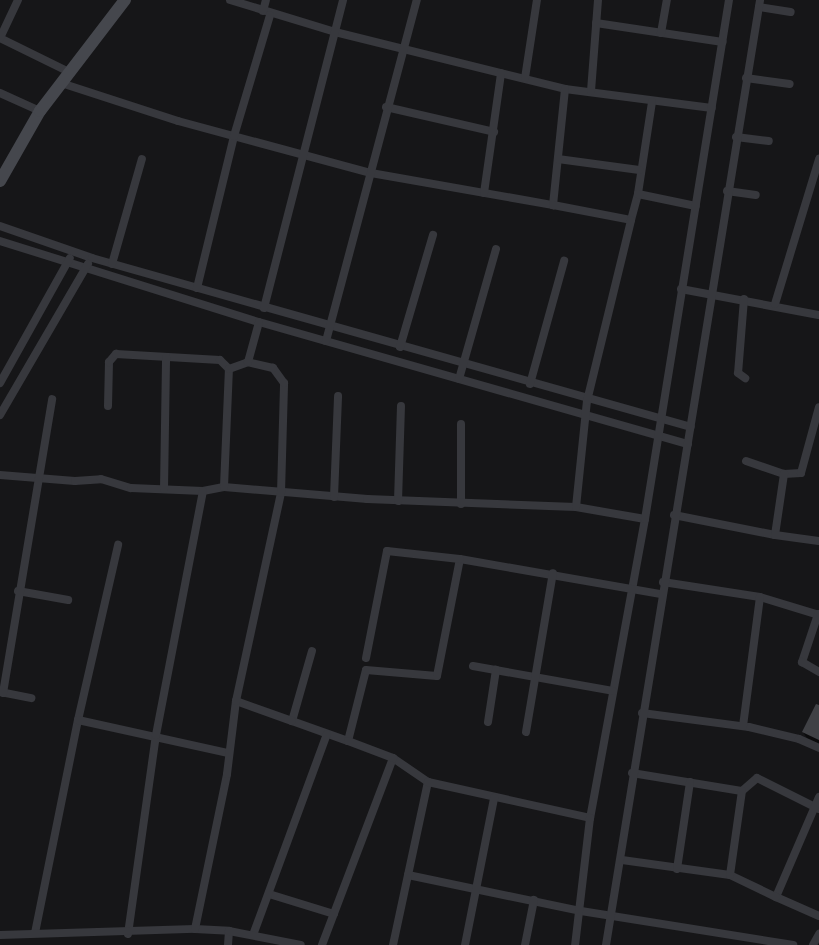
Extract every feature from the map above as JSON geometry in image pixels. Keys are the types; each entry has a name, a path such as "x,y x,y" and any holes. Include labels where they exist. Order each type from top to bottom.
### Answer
{"street":[{"path":"18,0 0,38 69,72"},
{"path":"0,180 40,111 125,0"},
{"path":"230,0 335,32 566,89 712,108"},
{"path":"197,288 267,13 266,0"},
{"path":"264,308 301,154 343,0"},
{"path":"326,341 371,173 386,107 405,50 417,0"},
{"path":"525,78 537,0"},
{"path":"591,91 598,0"},
{"path":"661,33 667,0"},
{"path":"575,945 590,818 663,422 681,289 729,0"},
{"path":"606,945 622,860 632,773 661,594 691,428 727,191 760,3 791,12"},
{"path":"596,23 723,42"},
{"path":"484,193 495,132 501,73"},
{"path":"746,78 790,84"},
{"path":"61,83 234,136 371,173 631,220"},
{"path":"554,205 566,89"},
{"path":"0,93 40,111"},
{"path":"576,507 587,400 638,194 639,170 652,102"},
{"path":"386,107 495,132"},
{"path":"736,137 769,141"},
{"path":"112,264 142,159"},
{"path":"558,159 639,170"},
{"path":"775,304 819,159"},
{"path":"727,191 756,195"},
{"path":"638,194 696,206"},
{"path":"0,226 112,264 663,422 691,428"},
{"path":"399,347 433,235"},
{"path":"0,241 259,322 584,417 688,444"},
{"path":"459,379 496,249"},
{"path":"0,383 75,251"},
{"path":"0,416 92,258"},
{"path":"530,384 564,261"},
{"path":"681,289 775,304 819,315"},
{"path":"744,299 738,373 745,378"},
{"path":"248,362 259,322"},
{"path":"108,406 112,356 220,360 229,369 224,487"},
{"path":"164,489 166,357"},
{"path":"195,929 227,774 236,701 281,493 284,383 273,368 248,362 229,369"},
{"path":"334,497 338,396"},
{"path":"31,698 2,693 36,478 52,399"},
{"path":"398,501 400,405"},
{"path":"746,461 784,474 796,475 804,469 819,407"},
{"path":"461,424 461,504"},
{"path":"775,535 784,474"},
{"path":"0,475 100,480 119,487 203,491 224,487 398,501 576,507 645,519"},
{"path":"128,934 156,735 203,491"},
{"path":"674,515 775,535 819,541"},
{"path":"35,933 78,720 118,545"},
{"path":"366,658 387,551 553,573 661,594"},
{"path":"348,741 366,670 436,676 460,560"},
{"path":"526,732 553,573"},
{"path":"663,582 760,597 818,614 802,662 819,672"},
{"path":"18,591 68,600"},
{"path":"743,726 760,597"},
{"path":"292,721 312,651"},
{"path":"473,666 613,691"},
{"path":"488,722 496,670"},
{"path":"236,701 393,758 428,782 590,818"},
{"path":"642,713 743,726 799,739 819,748"},
{"path":"78,720 156,735 228,753"},
{"path":"254,935 327,734"},
{"path":"322,945 393,758"},
{"path":"632,773 742,791"},
{"path":"730,875 742,791 757,778 817,808"},
{"path":"393,945 428,782"},
{"path":"677,869 690,782"},
{"path":"776,897 817,808 819,797"},
{"path":"465,945 494,798"},
{"path":"622,860 730,875 819,916"},
{"path":"408,875 580,910 793,945"},
{"path":"269,894 334,914"},
{"path":"525,945 534,900"},
{"path":"0,935 128,934 195,929 229,931 301,945"},
{"path":"228,945 229,931"},
{"path":"813,945 819,934"}],"building":[{"path":"816,704 819,705 819,740 802,732"}]}
